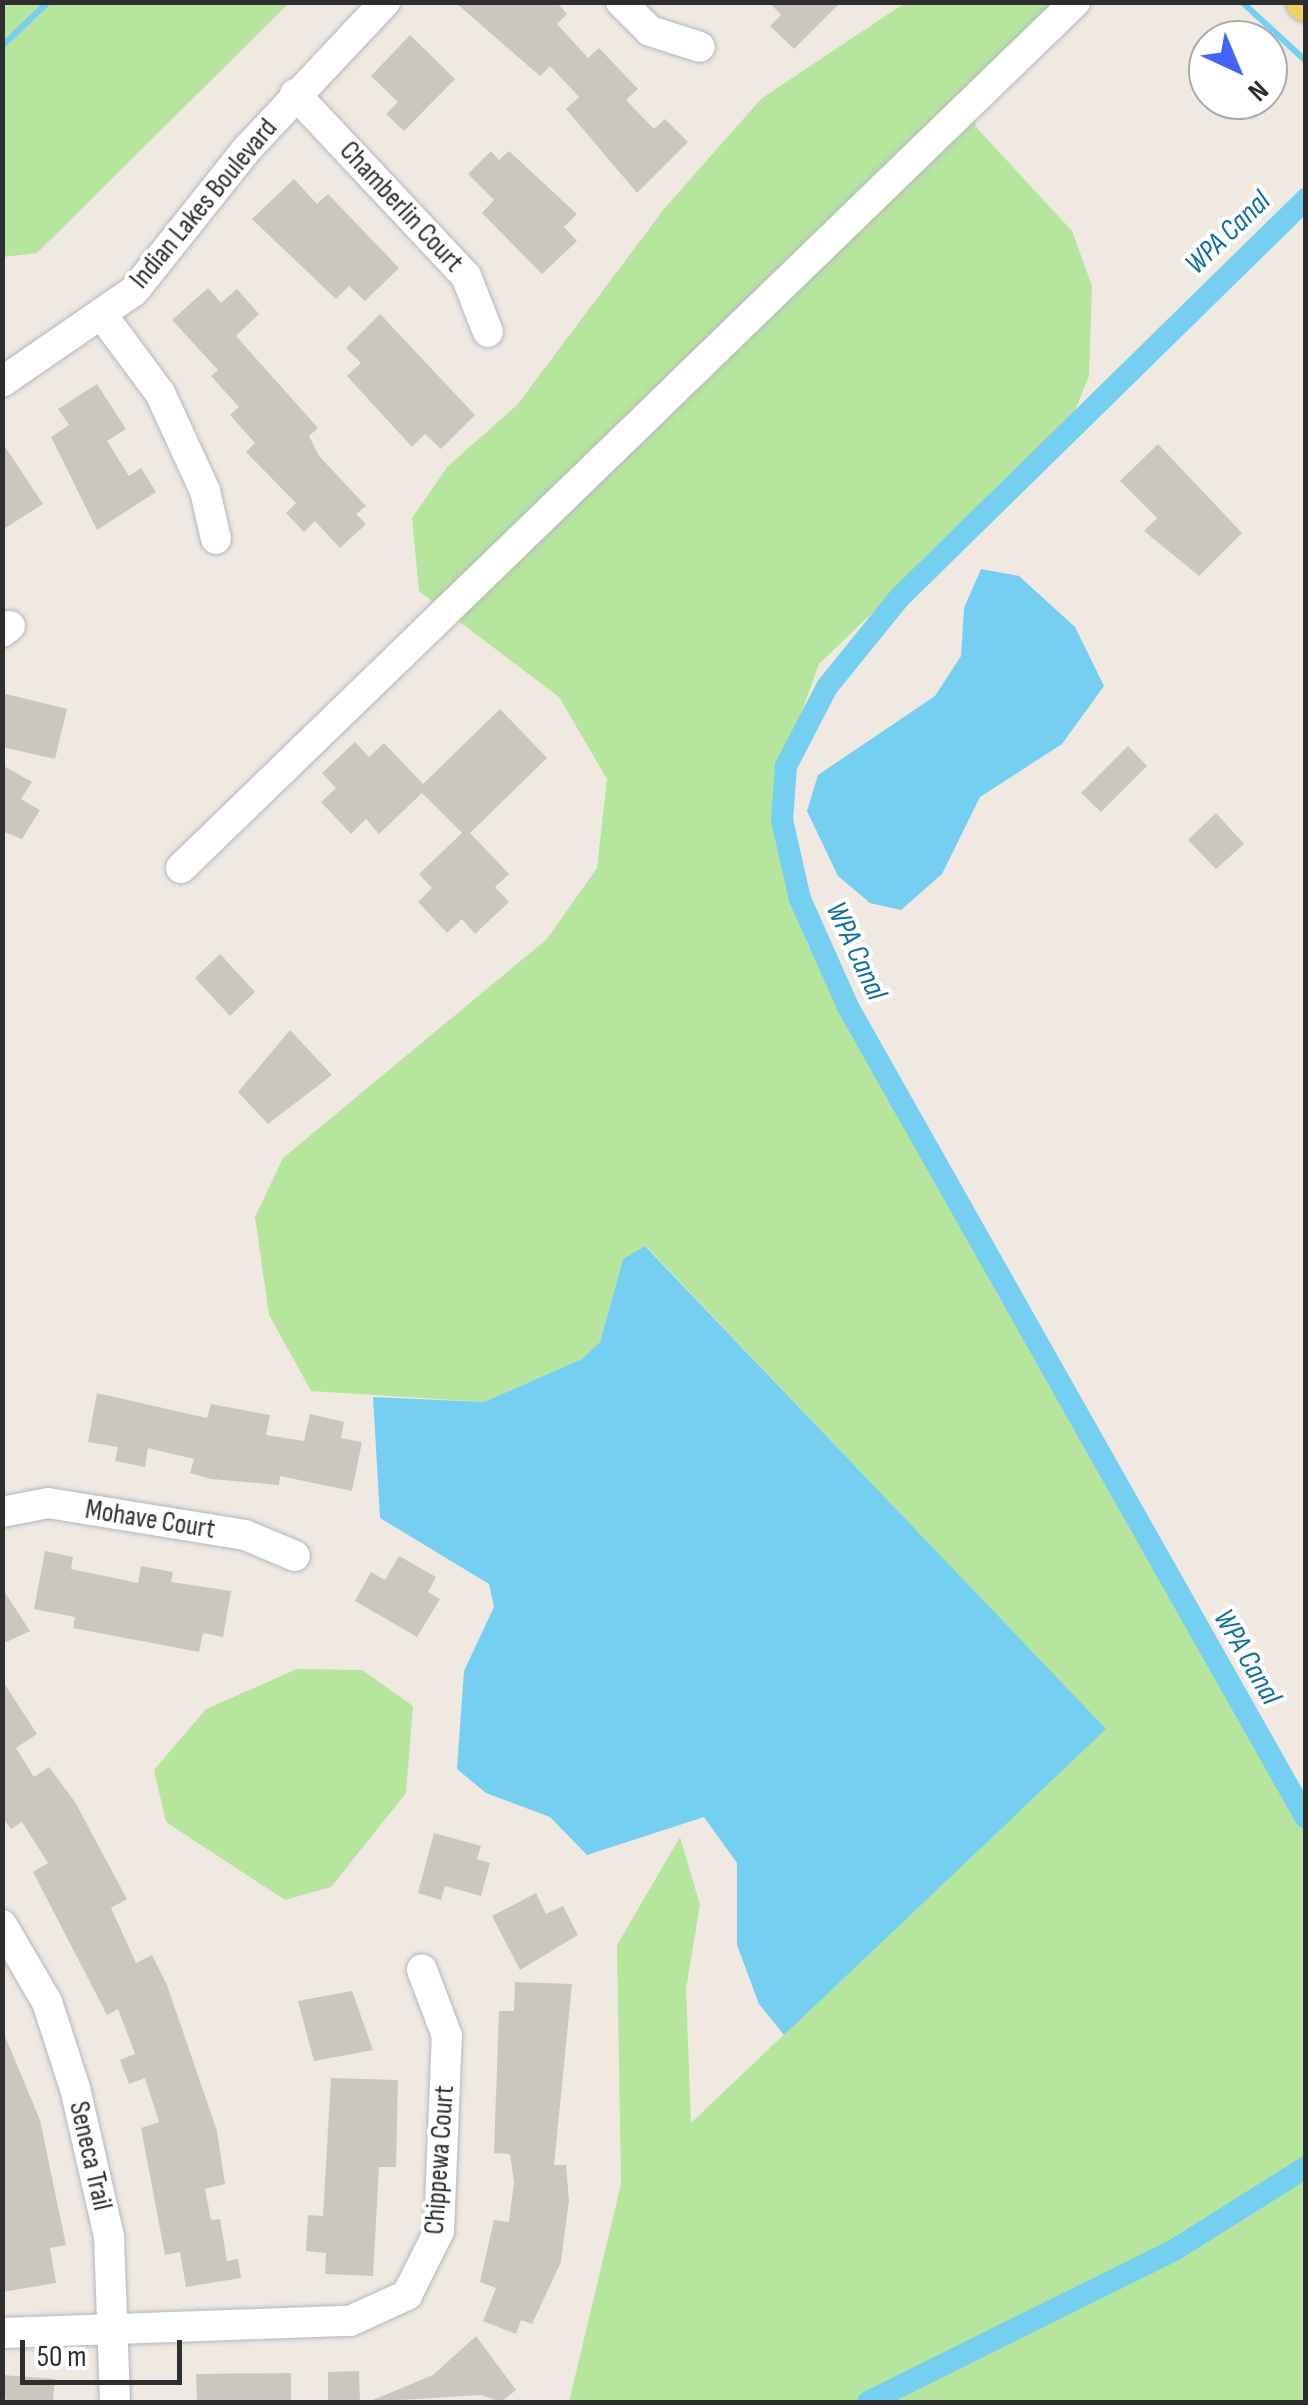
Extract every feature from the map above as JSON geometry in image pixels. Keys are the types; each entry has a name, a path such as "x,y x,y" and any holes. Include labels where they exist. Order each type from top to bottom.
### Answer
{"street":[{"name":"Indian Lakes Boulevard","path":"2,382 134,291 295,94 385,2"},
{"path":"621,2 650,31 700,46"},
{"path":"181,868 1074,2"},
{"name":"Chamberlin Court","path":"295,94 466,276 488,332"},
{"path":"102,315 160,393 205,491 216,539"},
{"name":"Mohave Court","path":"2,1512 48,1503 245,1535 295,1556"},
{"name":"Seneca Trail","path":"2,1925 47,2002 75,2088 109,2237 115,2402"},
{"name":"Chippewa Court","path":"2,2333 350,2321 407,2295 439,2230 447,2036 422,1970"}],"green space":[{"path":"2,3 289,3 37,253 3,257"},
{"path":"905,3 1059,3 984,86 975,126 1072,231 1092,286 1089,376 1070,423 819,664 774,788 807,943 996,1292 1305,1816 1305,2402 569,2402 621,2184 617,1945 680,1837 700,1905 686,1989 691,2123 1105,1729 646,1246 623,1259 600,1342 582,1359 484,1402 311,1391 269,1315 255,1217 283,1158 547,939 597,868 607,779 559,697 419,591 412,518 448,466 517,405 664,209 761,99"},
{"path":"297,1669 362,1670 413,1706 406,1793 331,1887 285,1900 166,1822 154,1770 206,1709"}],"water":[{"path":"981,569 1019,576 1075,627 1104,686 1062,744 980,797 942,874 901,910 870,903 838,876 807,811 818,775 935,696 961,656 964,608"},
{"path":"645,1246 1106,1729 784,2035 759,2004 737,1945 737,1863 704,1817 587,1855 550,1817 486,1793 457,1769 464,1671 494,1607 489,1584 380,1518 373,1397 484,1402 582,1359 600,1342 623,1259"}],"building":[{"path":"455,2 556,2 567,14 557,24 588,58 599,48 638,89 626,100 654,129 665,119 688,142 637,193 566,109 579,97 550,66 540,76"},
{"path":"769,2 841,2 794,49 770,26 781,15"},
{"path":"410,35 455,79 404,131 386,114 398,102 371,76"},
{"path":"491,151 499,160 509,151 577,214 564,227 577,241 542,274 482,213 494,200 468,174"},
{"path":"294,179 317,204 328,194 399,268 365,301 349,286 336,299 252,219"},
{"path":"208,288 221,303 237,289 259,314 236,336 318,428 309,436 319,456 366,506 356,514 366,524 340,548 315,521 304,532 286,513 296,503 246,452 255,443 230,415 239,407 211,376 218,370 172,320"},
{"path":"380,314 475,415 441,449 425,434 412,447 347,376 361,363 346,348"},
{"path":"97,384 126,429 107,441 129,476 141,468 156,492 97,530 51,437 69,425 58,409"},
{"path":"2,442 43,504 2,530"},
{"path":"1158,444 1242,533 1199,576 1144,531 1157,518 1120,481"},
{"path":"2,693 67,709 55,759 2,747"},
{"path":"500,709 547,758 470,833 509,874 495,887 509,902 475,934 462,919 447,933 418,902 432,888 419,874 462,833 422,793 379,834 366,819 351,834 321,802 336,788 322,773 355,742 369,757 384,743 423,784"},
{"path":"1128,746 1147,766 1101,812 1081,793"},
{"path":"2,765 32,782 21,799 40,810 22,839 2,831"},
{"path":"1216,813 1244,844 1216,869 1188,840"},
{"path":"220,954 255,992 230,1016 195,978"},
{"path":"290,1030 332,1075 268,1124 238,1092"},
{"path":"97,1393 207,1418 211,1404 270,1415 266,1435 304,1441 310,1414 344,1422 341,1438 362,1442 352,1491 280,1476 279,1485 211,1479 190,1473 194,1459 148,1448 145,1467 115,1461 118,1447 88,1442"},
{"path":"45,1551 73,1557 71,1569 138,1583 141,1566 173,1572 171,1582 231,1591 223,1637 203,1633 199,1652 73,1628 75,1617 34,1609"},
{"path":"399,1556 436,1577 428,1592 440,1599 417,1637 355,1601 371,1572 385,1580"},
{"path":"2,1588 30,1631 2,1644"},
{"path":"2,1680 37,1734 16,1748 34,1777 49,1767 75,1802 127,1899 111,1908 136,1963 152,1955 167,1985 217,2131 225,2184 205,2189 211,2220 220,2219 227,2261 238,2259 241,2278 186,2287 180,2252 165,2255 141,2128 159,2122 145,2078 129,2084 120,2060 135,2054 118,2009 107,2015 33,1872 48,1863 22,1822 11,1829 2,1817"},
{"path":"434,1833 481,1846 477,1859 490,1863 481,1896 445,1886 441,1900 418,1893"},
{"path":"536,1893 546,1914 563,1906 578,1935 520,1970 492,1916"},
{"path":"515,1982 572,1984 554,2165 566,2165 569,2200 561,2262 532,2324 521,2320 516,2334 483,2321 496,2288 480,2282 494,2220 509,2222 514,2182 510,2154 494,2153 499,2011 514,2011"},
{"path":"352,1991 373,2050 314,2061 298,2001"},
{"path":"2,2029 40,2120 66,2245 50,2248 56,2283 2,2292"},
{"path":"331,2078 398,2080 396,2167 379,2167 373,2276 325,2274 326,2253 306,2251 308,2215 323,2216"},
{"path":"476,2336 516,2390 501,2402 481,2395 368,2402 433,2375"},
{"path":"359,2371 360,2402 328,2402 328,2372"},
{"path":"291,2373 291,2402 197,2402 196,2374"},
{"path":"2,2375 55,2379 53,2402 6,2402"}],"waterway":[{"path":"2,46 48,2"},
{"path":"1242,2 1306,61"},
{"name":"WPA Canal","path":"1306,199 899,598 827,687 786,766 782,820 800,899 848,1007 1306,1818"},
{"path":"868,2402 1176,2249 1306,2167"}]}
